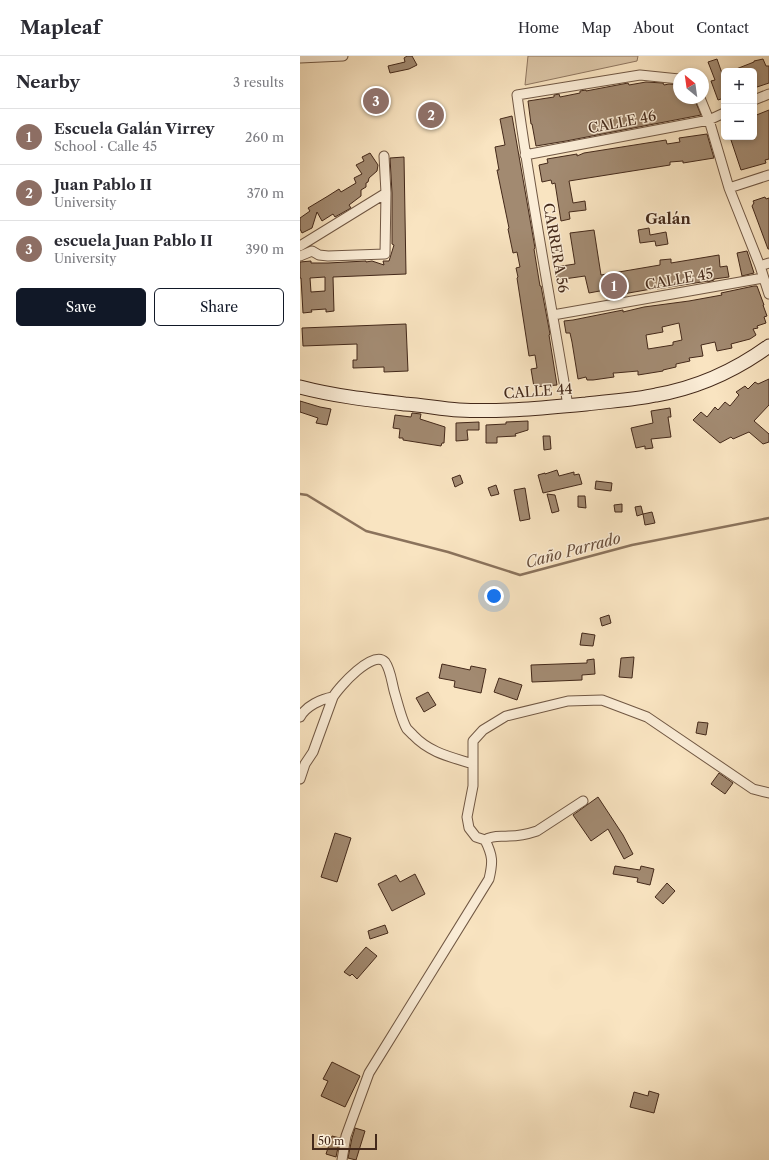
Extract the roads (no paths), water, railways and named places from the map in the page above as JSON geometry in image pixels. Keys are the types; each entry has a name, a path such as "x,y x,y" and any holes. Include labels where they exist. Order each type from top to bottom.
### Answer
{"main road":[{"name":"CALLE 44","path":"300,387 318,392 358,398 458,410 568,406 656,395 689,386 705,381 736,366 769,346"}],"street":[{"path":"300,58 343,56"},
{"name":"CARRERA 56","path":"568,406 525,155 517,95 640,75 673,78"},
{"path":"757,99 769,94"},
{"path":"702,104 709,120 730,188 760,266 769,294"},
{"name":"CALLE 46","path":"525,155 709,120 721,114"},
{"path":"300,256 312,251 319,255 328,256 385,254 386,193 384,156"},
{"path":"730,188 769,175"},
{"path":"300,246 386,193"},
{"path":"760,266 769,262"},
{"name":"CALLE 45","path":"553,315 763,278"},
{"path":"300,779 305,764 313,752 333,697 339,688 358,670 368,662 376,660 385,662 398,707 407,729 421,744 445,756 473,764"},
{"path":"300,717 316,702 325,698 333,697"},
{"path":"583,801 537,831 529,834 494,836 485,840 476,837 469,828 467,817 473,786 473,741 483,730 506,716 568,700 602,700 647,717 753,789 769,793"},
{"path":"342,1160 346,1136 369,1073 489,879 493,865 491,851 485,840"}],"waterway":[{"name":"Caño Parrado","path":"300,494 307,495 366,531 448,552 520,575 632,545 769,518"}],"place":[{"name":"escuela Juan Pablo II","path":"376,101"},
{"name":"Juan Pablo II","path":"431,115"},
{"name":"Escuela Galán Virrey","path":"614,286"}],"district":[{"name":"Galán","path":"668,218"}]}
